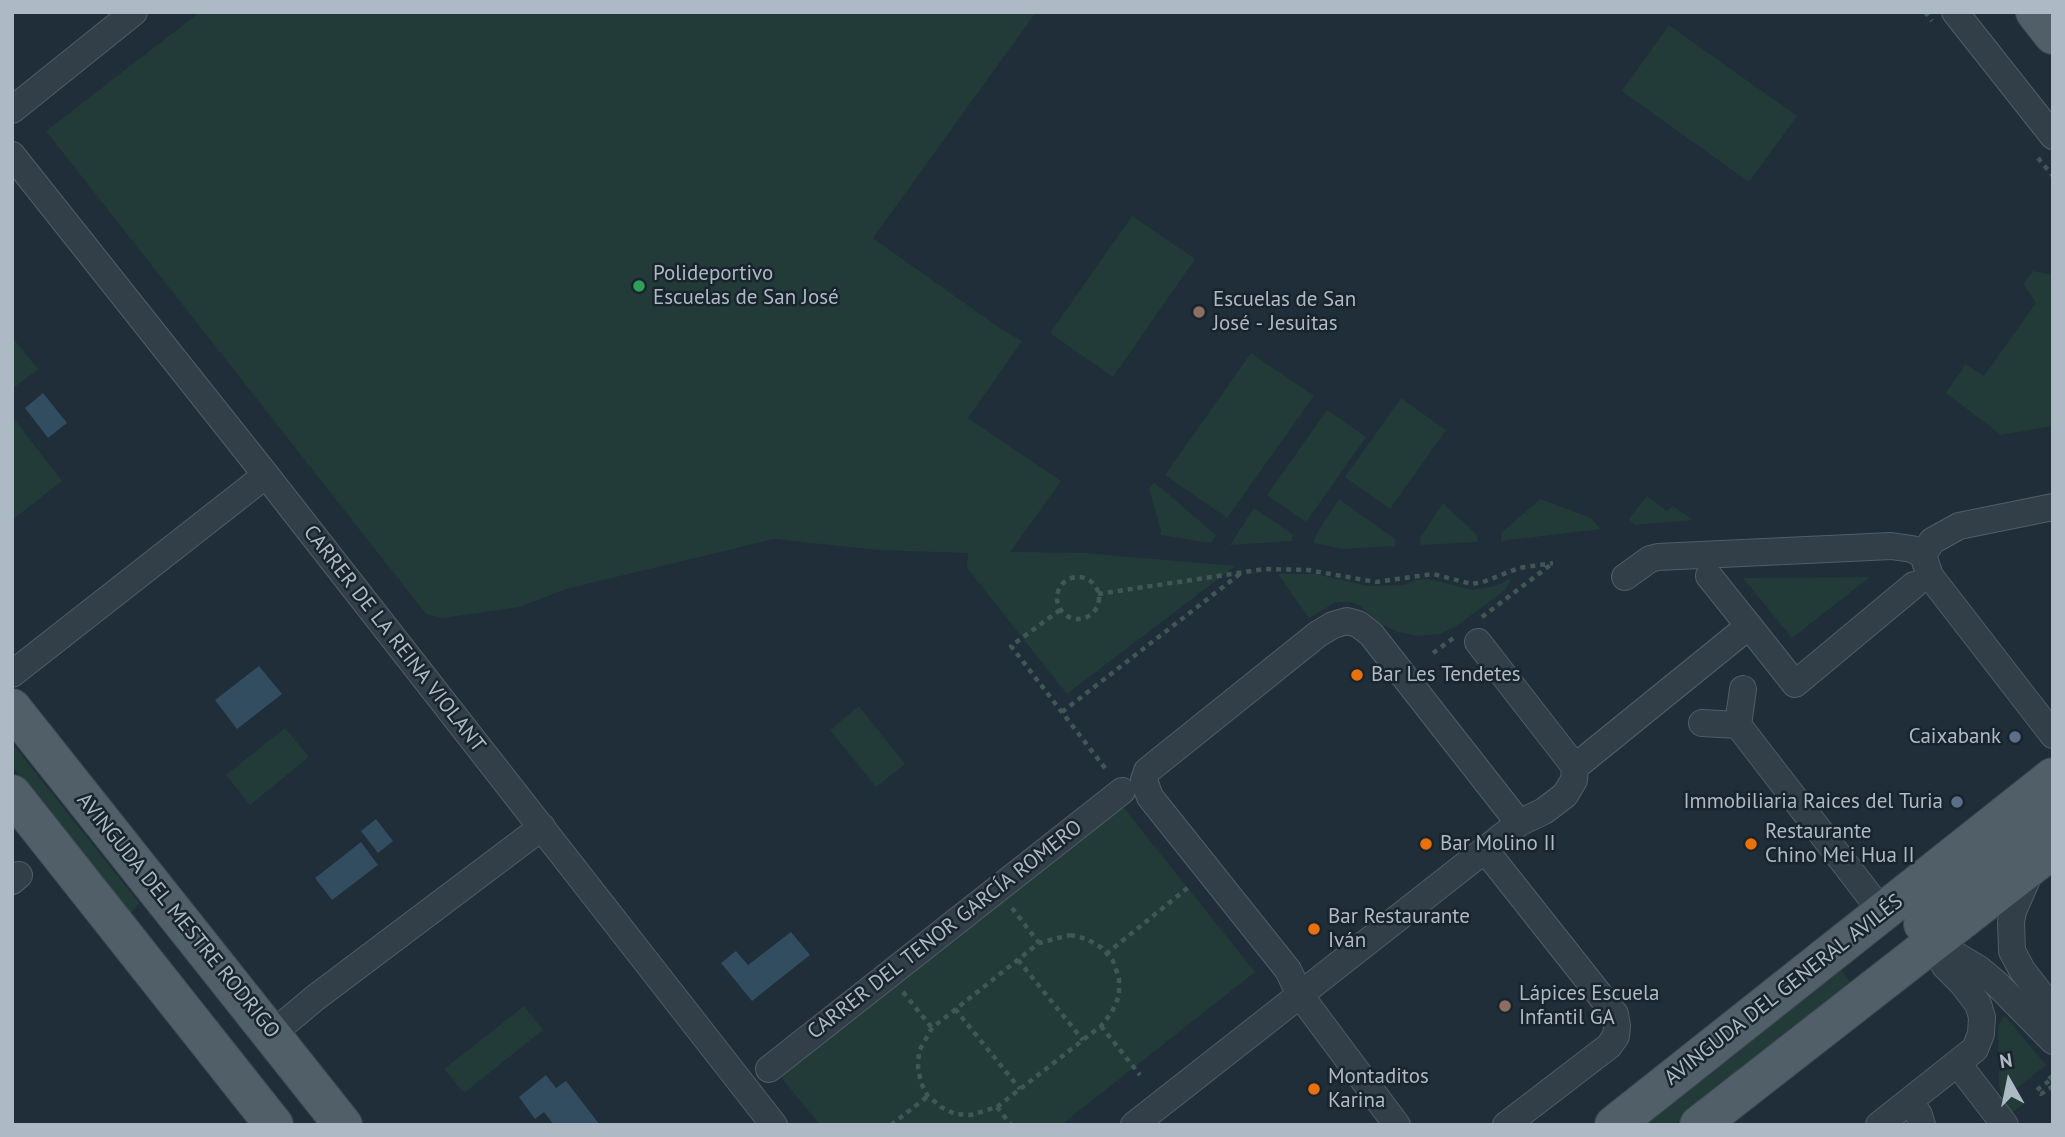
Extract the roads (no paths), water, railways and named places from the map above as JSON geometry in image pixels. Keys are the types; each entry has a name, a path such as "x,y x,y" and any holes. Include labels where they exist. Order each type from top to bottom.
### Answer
{"main road":[{"path":"2035,12 2053,35"},
{"name":"AVINGUDA DEL MESTRE RODRIGO","path":"12,708 343,1125"},
{"name":"AVINGUDA DEL GENERAL AVILÉS","path":"1614,1125 2053,777"},
{"path":"12,794 268,1122"},
{"path":"1932,942 1923,924 1925,915 1932,907 2053,813"},
{"path":"1699,1125 2044,856"}],"street":[{"path":"12,110 134,12"},
{"path":"1955,12 2053,136"},
{"name":"CARRER DE LA REINA VIOLANT","path":"12,155 774,1125"},
{"path":"12,674 266,475"},
{"path":"1923,555 1932,541 1959,526 2053,507"},
{"path":"1625,577 1650,559 1658,557 1891,546 1912,549 1923,555 1930,576 2053,735"},
{"path":"1709,576 1795,684 1914,585"},
{"name":"CARRER DEL TENOR GARCÍA ROMERO","path":"769,1069 1133,785 1152,765 1318,634 1333,625 1348,621 1358,624 1371,634 1519,823"},
{"path":"1575,767 1749,626"},
{"path":"1134,1125 1519,823 1544,811 1565,795 1574,780 1575,767 1472,632"},
{"path":"1743,689 1738,724 1882,912"},
{"path":"1702,723 1738,724"},
{"path":"1133,785 1150,797 1288,970 1300,995 1391,1116 1404,1125"},
{"path":"272,1034 315,998 542,827"},
{"path":"1486,851 1615,1014 1617,1026 1616,1036 1609,1046 1506,1125"},
{"path":"2044,856 2013,911 2011,941 2012,951 2022,970 2053,1010"},
{"path":"1932,942 1979,969 2053,1041"},
{"path":"1879,1125 1975,1049 1981,1034 1982,1017 1978,1004 1945,966 1932,942"},
{"path":"1958,1064 2005,1125"},
{"path":"1910,1101 1922,1125"}],"water":[{"path":"43,393 67,423 48,438 25,408"},
{"path":"259,666 282,694 237,729 215,700"},
{"path":"376,819 393,841 378,853 361,831"},
{"path":"361,842 378,865 332,900 315,878"},
{"path":"791,932 810,955 752,1001 721,963 736,951 748,965"},
{"path":"546,1075 556,1088 566,1081 600,1125 554,1125 544,1112 535,1119 519,1097"}],"place":[{"name":"Polideportivo Escuelas de San José","path":"639,286"},
{"name":"Escuelas de San José - Jesuitas","path":"1199,312"},
{"name":"Bar Les Tendetes","path":"1357,675"},
{"name":"Caixabank","path":"2015,737"},
{"name":"Immobiliaria Raices del Turia","path":"1957,802"},
{"name":"Bar Molino II","path":"1426,844"},
{"name":"Restaurante Chino Mei Hua II","path":"1751,844"},
{"name":"Bar Restaurante Iván","path":"1314,929"},
{"name":"Lápices Escuela Infantil GA","path":"1505,1006"},
{"name":"Montaditos Karina","path":"1314,1089"}]}
